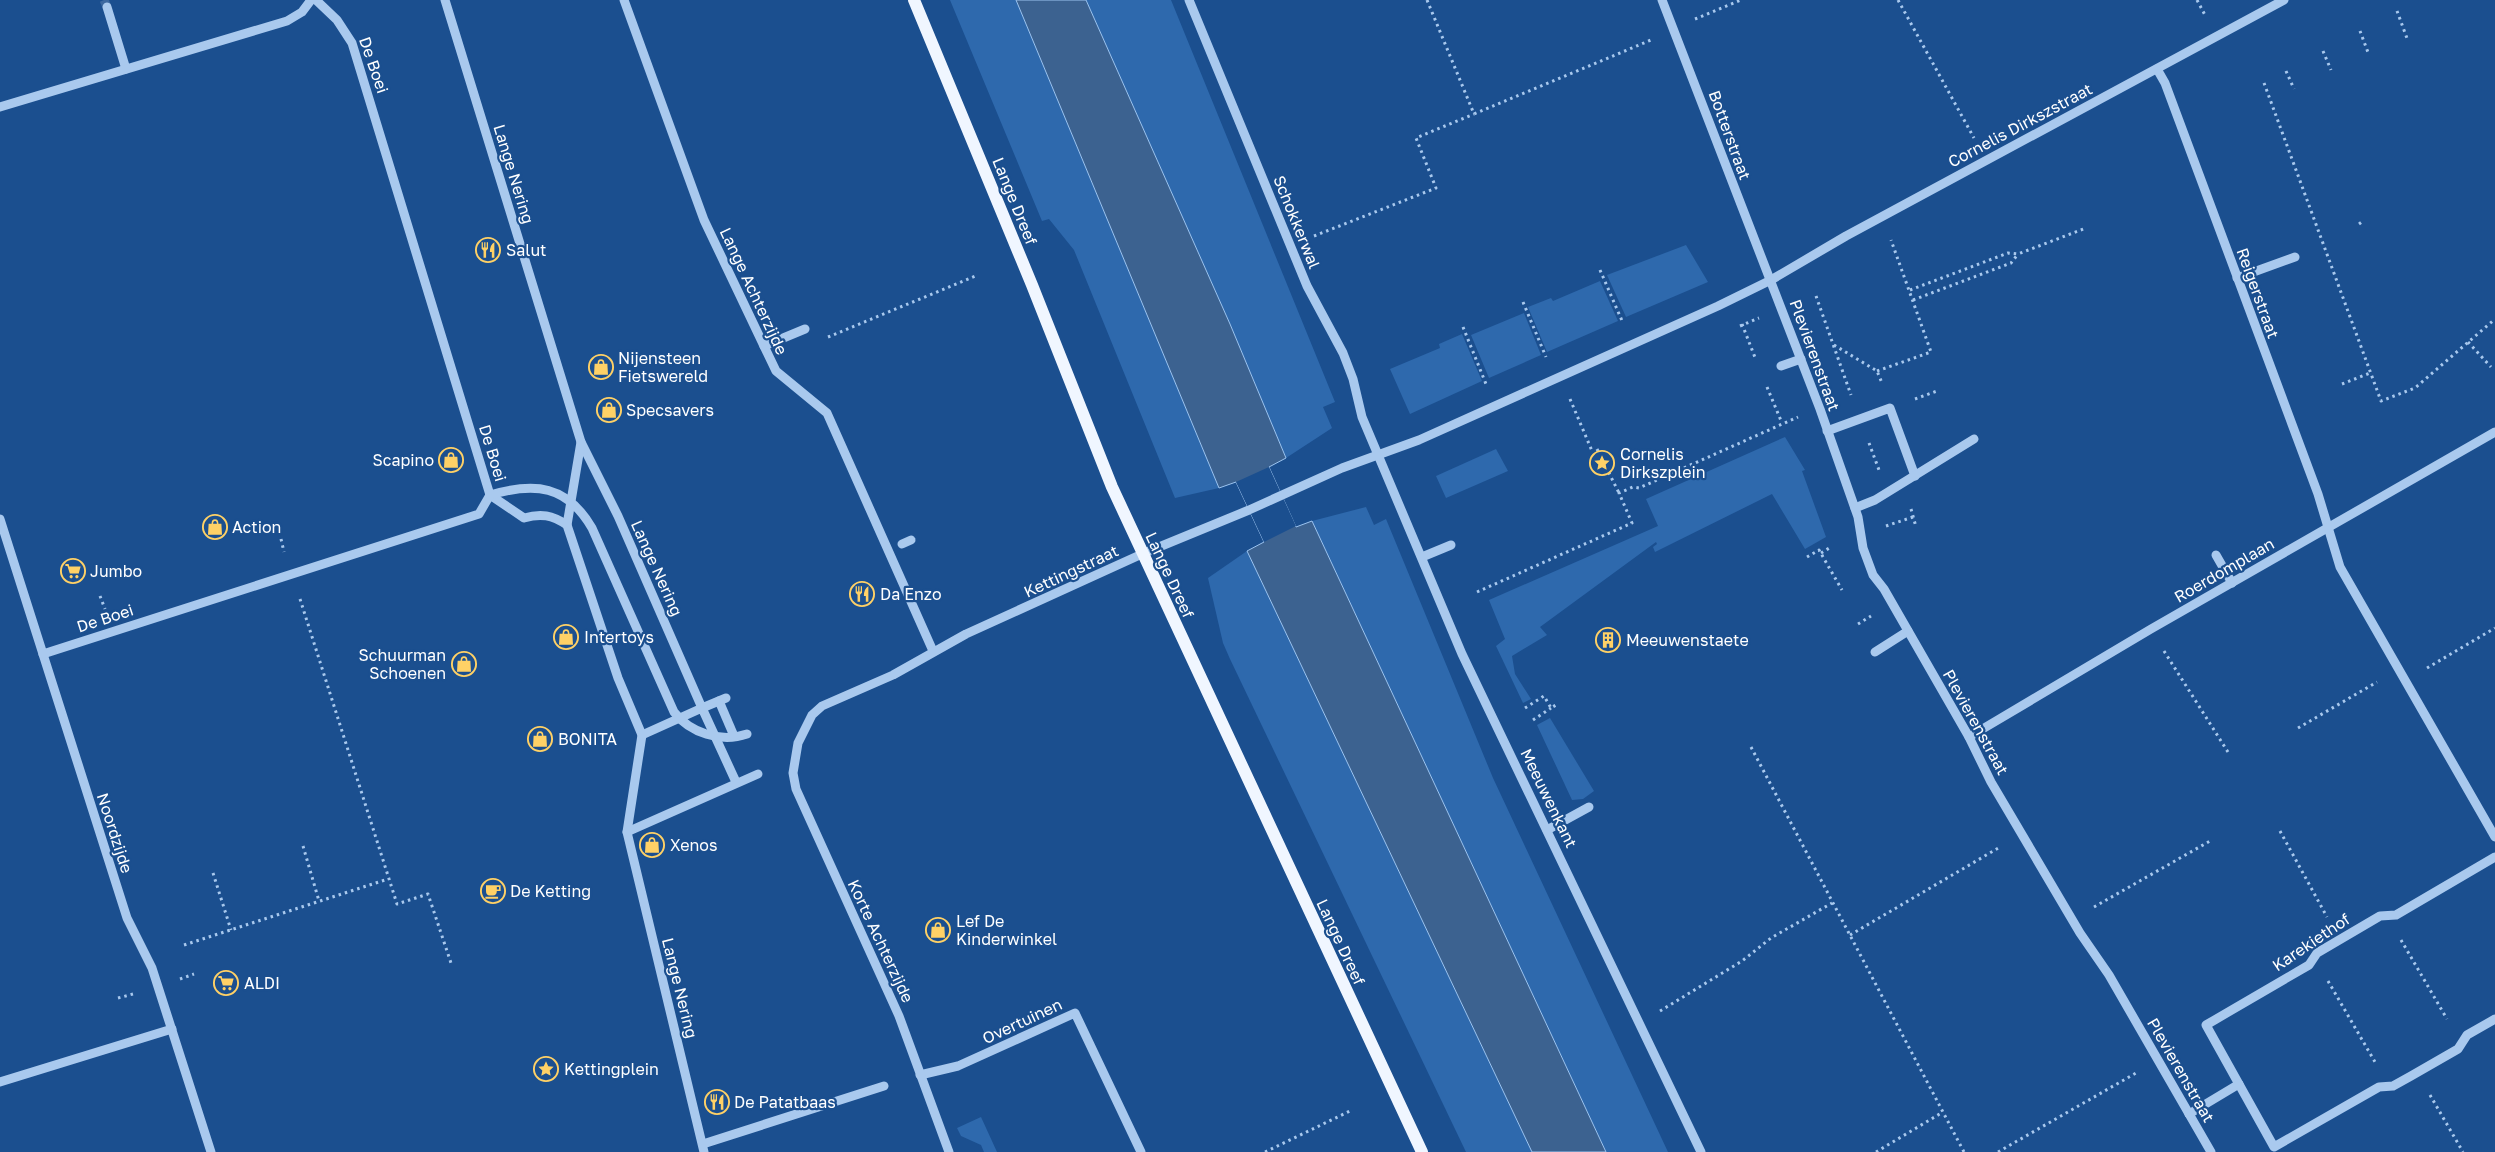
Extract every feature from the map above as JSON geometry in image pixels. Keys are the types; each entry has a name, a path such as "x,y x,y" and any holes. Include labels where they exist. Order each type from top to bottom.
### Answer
{"main road":[{"name":"Lange Dreef","path":"914,0 1032,285 1112,487 1422,1152"}],"street":[{"path":"0,107 292,19 302,12 311,0"},
{"name":"De Boei","path":"43,654 479,514 490,496 352,43 337,20 316,0"},
{"name":"Lange Nering","path":"445,0 581,442 618,516 736,782"},
{"name":"Lange Achterzijde","path":"624,0 704,220 776,371 828,413 933,651"},
{"name":"Schokkerwal","path":"1189,0 1307,286 1343,353 1354,379 1362,417 1378,454"},
{"name":"Botterstraat","path":"1662,0 1742,211 1771,280"},
{"name":"Cornelis Dirkszstraat","path":"1771,280 1846,236 2284,0"},
{"path":"107,8 126,69"},
{"name":"Reigerstraat","path":"2157,68 2165,83 2318,494 2328,528"},
{"path":"2237,278 2295,257"},
{"path":"1378,454 1413,442 1496,406 1718,306 1771,280"},
{"name":"Plevierenstraat","path":"1771,280 1855,508 1863,548 1873,575 1884,589 2022,834 2080,933 2109,975 2211,1152"},
{"path":"764,346 805,329"},
{"path":"1781,366 1801,359"},
{"path":"1827,431 1890,408 1915,476"},
{"name":"Roerdomplaan","path":"1969,737 2495,432"},
{"path":"1855,508 1875,500 1974,439"},
{"name":"Lange Nering","path":"567,525 581,442"},
{"name":"Kettingstraat","path":"798,743 812,715 822,706 893,675 966,634 1142,554 1378,454"},
{"name":"Meeuwenkant","path":"1378,454 1462,654 1701,1152"},
{"path":"490,496 520,488 538,488 556,493 572,502 581,511 592,528 670,706 679,719 692,728 716,736 747,734"},
{"path":"490,496 524,518 537,515 548,516 567,525 618,678 642,735 722,700 734,736"},
{"name":"Noordzijde","path":"0,519 127,918 152,968 211,1152"},
{"path":"2328,528 2340,567 2495,837"},
{"path":"902,544 911,540"},
{"path":"1422,557 1451,545"},
{"path":"2216,555 2232,583"},
{"path":"1875,652 1908,631"},
{"name":"Lange Nering","path":"642,735 627,832 704,1148"},
{"name":"Korte Achterzijde","path":"798,743 793,773 800,802 899,1016 949,1152"},
{"path":"627,832 736,782 758,774"},
{"path":"1547,830 1589,807"},
{"name":"Karekiethof","path":"2495,857 2396,915 2380,916 2317,953 2309,965 2206,1025 2274,1147 2379,1087 2393,1086 2458,1049 2467,1035 2495,1019"},
{"name":"Overtuinen","path":"920,1075 958,1066 1075,1012 1141,1152"},
{"path":"0,1082 172,1029"},
{"path":"2189,1114 2239,1084"},
{"path":"704,1148 884,1086"}],"path":[{"path":"1427,0 1474,114"},
{"path":"1687,22 1741,0"},
{"path":"1898,0 1975,140"},
{"path":"2197,0 2209,22"},
{"path":"2397,11 2408,41"},
{"path":"2360,31 2369,55"},
{"path":"1318,235 1436,188 1416,138 1643,44"},
{"path":"2323,51 2331,70"},
{"path":"2286,71 2294,90"},
{"path":"2264,83 2381,402 2415,388 2495,319"},
{"path":"2359,224 2363,221"},
{"path":"1910,290 2008,253 2018,254 2086,228"},
{"path":"1877,371 1931,352 1888,233"},
{"path":"1913,300 2011,262 2018,254"},
{"path":"1600,270 1627,330"},
{"path":"826,338 978,275"},
{"path":"1523,302 1549,365"},
{"path":"1743,325 1763,316"},
{"path":"1463,327 1489,391"},
{"path":"2468,342 2491,367"},
{"path":"1833,344 1877,371 1890,408"},
{"path":"2342,384 2370,374"},
{"path":"1925,395 1937,391"},
{"path":"1477,592 1632,522 1619,493 1594,450 1567,394"},
{"path":"1619,493 1633,487 1639,488 1800,416"},
{"path":"1885,527 1913,517"},
{"path":"1820,553 1831,547"},
{"path":"1807,557 1819,550 1842,590"},
{"path":"100,596 106,611"},
{"path":"299,598 397,904 428,894 452,966"},
{"path":"1858,624 1872,616"},
{"path":"2427,667 2495,628"},
{"path":"2166,654 2228,752"},
{"path":"2298,728 2379,681"},
{"path":"1525,708 1544,696 1551,708"},
{"path":"1533,720 1556,705"},
{"path":"1750,747 1964,1152"},
{"path":"2280,831 2330,923"},
{"path":"2094,907 2210,841"},
{"path":"302,846 319,901"},
{"path":"1850,935 1993,852"},
{"path":"213,873 231,930"},
{"path":"184,945 388,879"},
{"path":"1666,1008 1742,961 1771,938 1832,903"},
{"path":"2400,939 2448,1020"},
{"path":"2323,972 2379,1070"},
{"path":"178,979 194,974"},
{"path":"118,998 138,992"},
{"path":"1998,1152 2124,1079"},
{"path":"2426,1088 2463,1152"},
{"path":"1265,1152 1350,1111"},
{"path":"1876,1152 1943,1112"}],"shaded area":[{"path":"950,0 1016,0 1219,488 1175,498 1074,250 1049,219 1042,221"},
{"path":"1016,0 1086,0 1230,324 1286,458 1269,467 1296,527 1312,521 1606,1152 1532,1152 1247,551 1264,542 1236,482 1219,488"},
{"path":"1086,0 1171,0 1335,402 1323,407 1332,428 1286,458 1230,324"},
{"path":"1686,245 1708,282 1626,317 1607,275"},
{"path":"1600,281 1618,321 1547,352 1528,307 1551,298 1553,301"},
{"path":"1524,313 1541,355 1489,378 1471,335"},
{"path":"1462,334 1482,381 1410,414 1390,369 1440,348 1439,344"},
{"path":"1785,437 1805,470 1802,471 1826,537 1805,549 1772,494 1655,552 1653,547 1657,544 1656,542 1540,627 1547,635 1512,656 1515,674 1531,699 1523,703 1496,646 1505,639 1489,600 1658,526 1646,499"},
{"path":"1496,449 1508,471 1446,498 1436,476"},
{"path":"1366,507 1374,525 1386,519 1493,778 1668,1152 1606,1152 1312,521"},
{"path":"1247,551 1532,1152 1466,1152 1230,659 1223,643 1208,578"},
{"path":"1550,718 1594,791 1583,799 1572,800 1537,725"},
{"path":"981,1117 997,1152 984,1152 981,1145 961,1136 957,1128"}],"pier":[{"path":"1269,467 1296,526 1264,542 1236,482"}],"tunnel":[{"path":"104,0 107,7"}],"place":[{"name":"Salut","path":"488,250"},
{"name":"Nijensteen Fietswereld","path":"601,367"},
{"name":"Specsavers","path":"609,410"},
{"name":"Scapino","path":"451,460"},
{"name":"Cornelis Dirkszplein","path":"1602,463"},
{"name":"Action","path":"215,527"},
{"name":"Jumbo","path":"73,571"},
{"name":"Da Enzo","path":"862,594"},
{"name":"Intertoys","path":"566,637"},
{"name":"Meeuwenstaete","path":"1608,640"},
{"name":"Schuurman Schoenen","path":"464,664"},
{"name":"BONITA","path":"540,739"},
{"name":"Xenos","path":"652,845"},
{"name":"De Ketting","path":"493,891"},
{"name":"Lef De Kinderwinkel","path":"938,930"},
{"name":"ALDI","path":"226,983"},
{"name":"Kettingplein","path":"546,1069"},
{"name":"De Patatbaas","path":"717,1102"}]}
